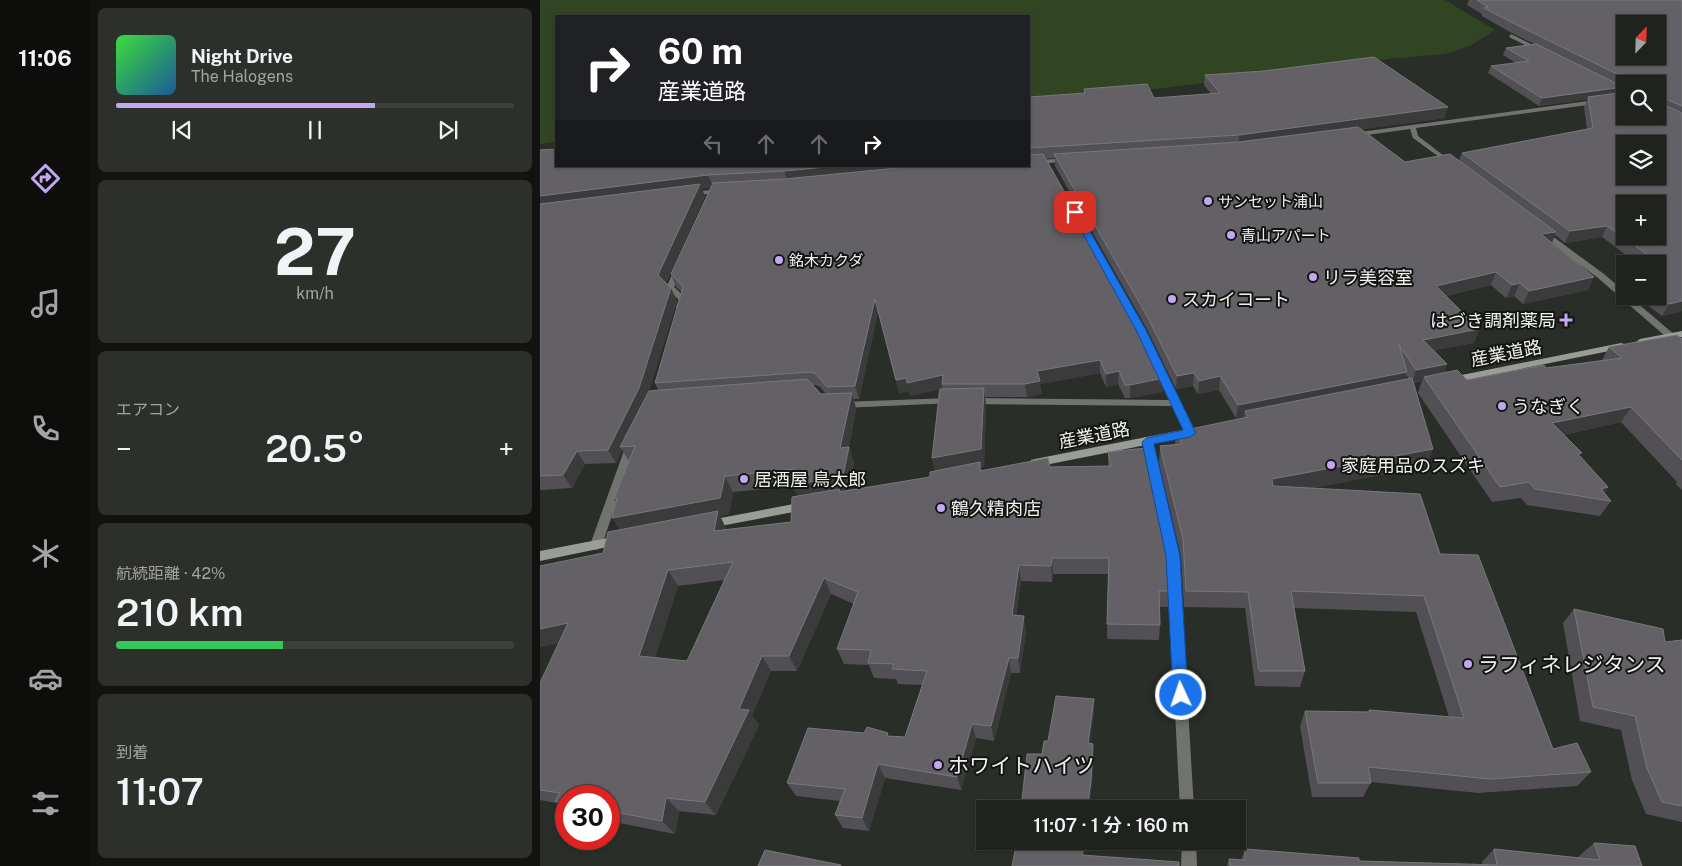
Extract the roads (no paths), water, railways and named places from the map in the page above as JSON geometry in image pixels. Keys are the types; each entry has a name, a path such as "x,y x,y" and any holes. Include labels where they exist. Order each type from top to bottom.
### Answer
{"street":[{"path":"1511,36 1546,54"},
{"path":"1345,136 1616,99"},
{"path":"1413,127 1415,137 1454,166"},
{"path":"1030,163 1075,160"},
{"path":"1047,161 1051,170"},
{"path":"684,195 711,196 732,190"},
{"path":"1531,224 1601,276 1682,346"},
{"path":"677,317 683,299 670,288 682,261"},
{"name":"産業道路","path":"1445,381 1682,334"},
{"path":"1152,354 1176,403 1195,432"},
{"path":"827,405 965,401 1176,403"},
{"name":"産業道路","path":"1022,465 1195,432"},
{"path":"596,545 625,457 637,433"},
{"path":"1147,442 1173,556 1187,800"},
{"path":"702,525 818,504"},
{"path":"540,556 625,540"},
{"path":"1189,850 1189,866"}],"place":[{"name":"サンセット浦山","path":"1208,201"},
{"name":"青山アパート","path":"1231,235"},
{"name":"銘木カクダ","path":"779,260"},
{"name":"リラ美容室","path":"1313,277"},
{"name":"スカイコート","path":"1172,299"},
{"name":"はづき調剤薬局","path":"1566,320"},
{"name":"うなぎく","path":"1502,406"},
{"name":"家庭用品のスズキ","path":"1331,465"},
{"name":"居酒屋 鳥太郎","path":"744,479"},
{"name":"鶴久精肉店","path":"941,508"},
{"name":"ラフィネレジタンス","path":"1468,664"},
{"name":"ホワイトハイツ","path":"938,765"}]}
